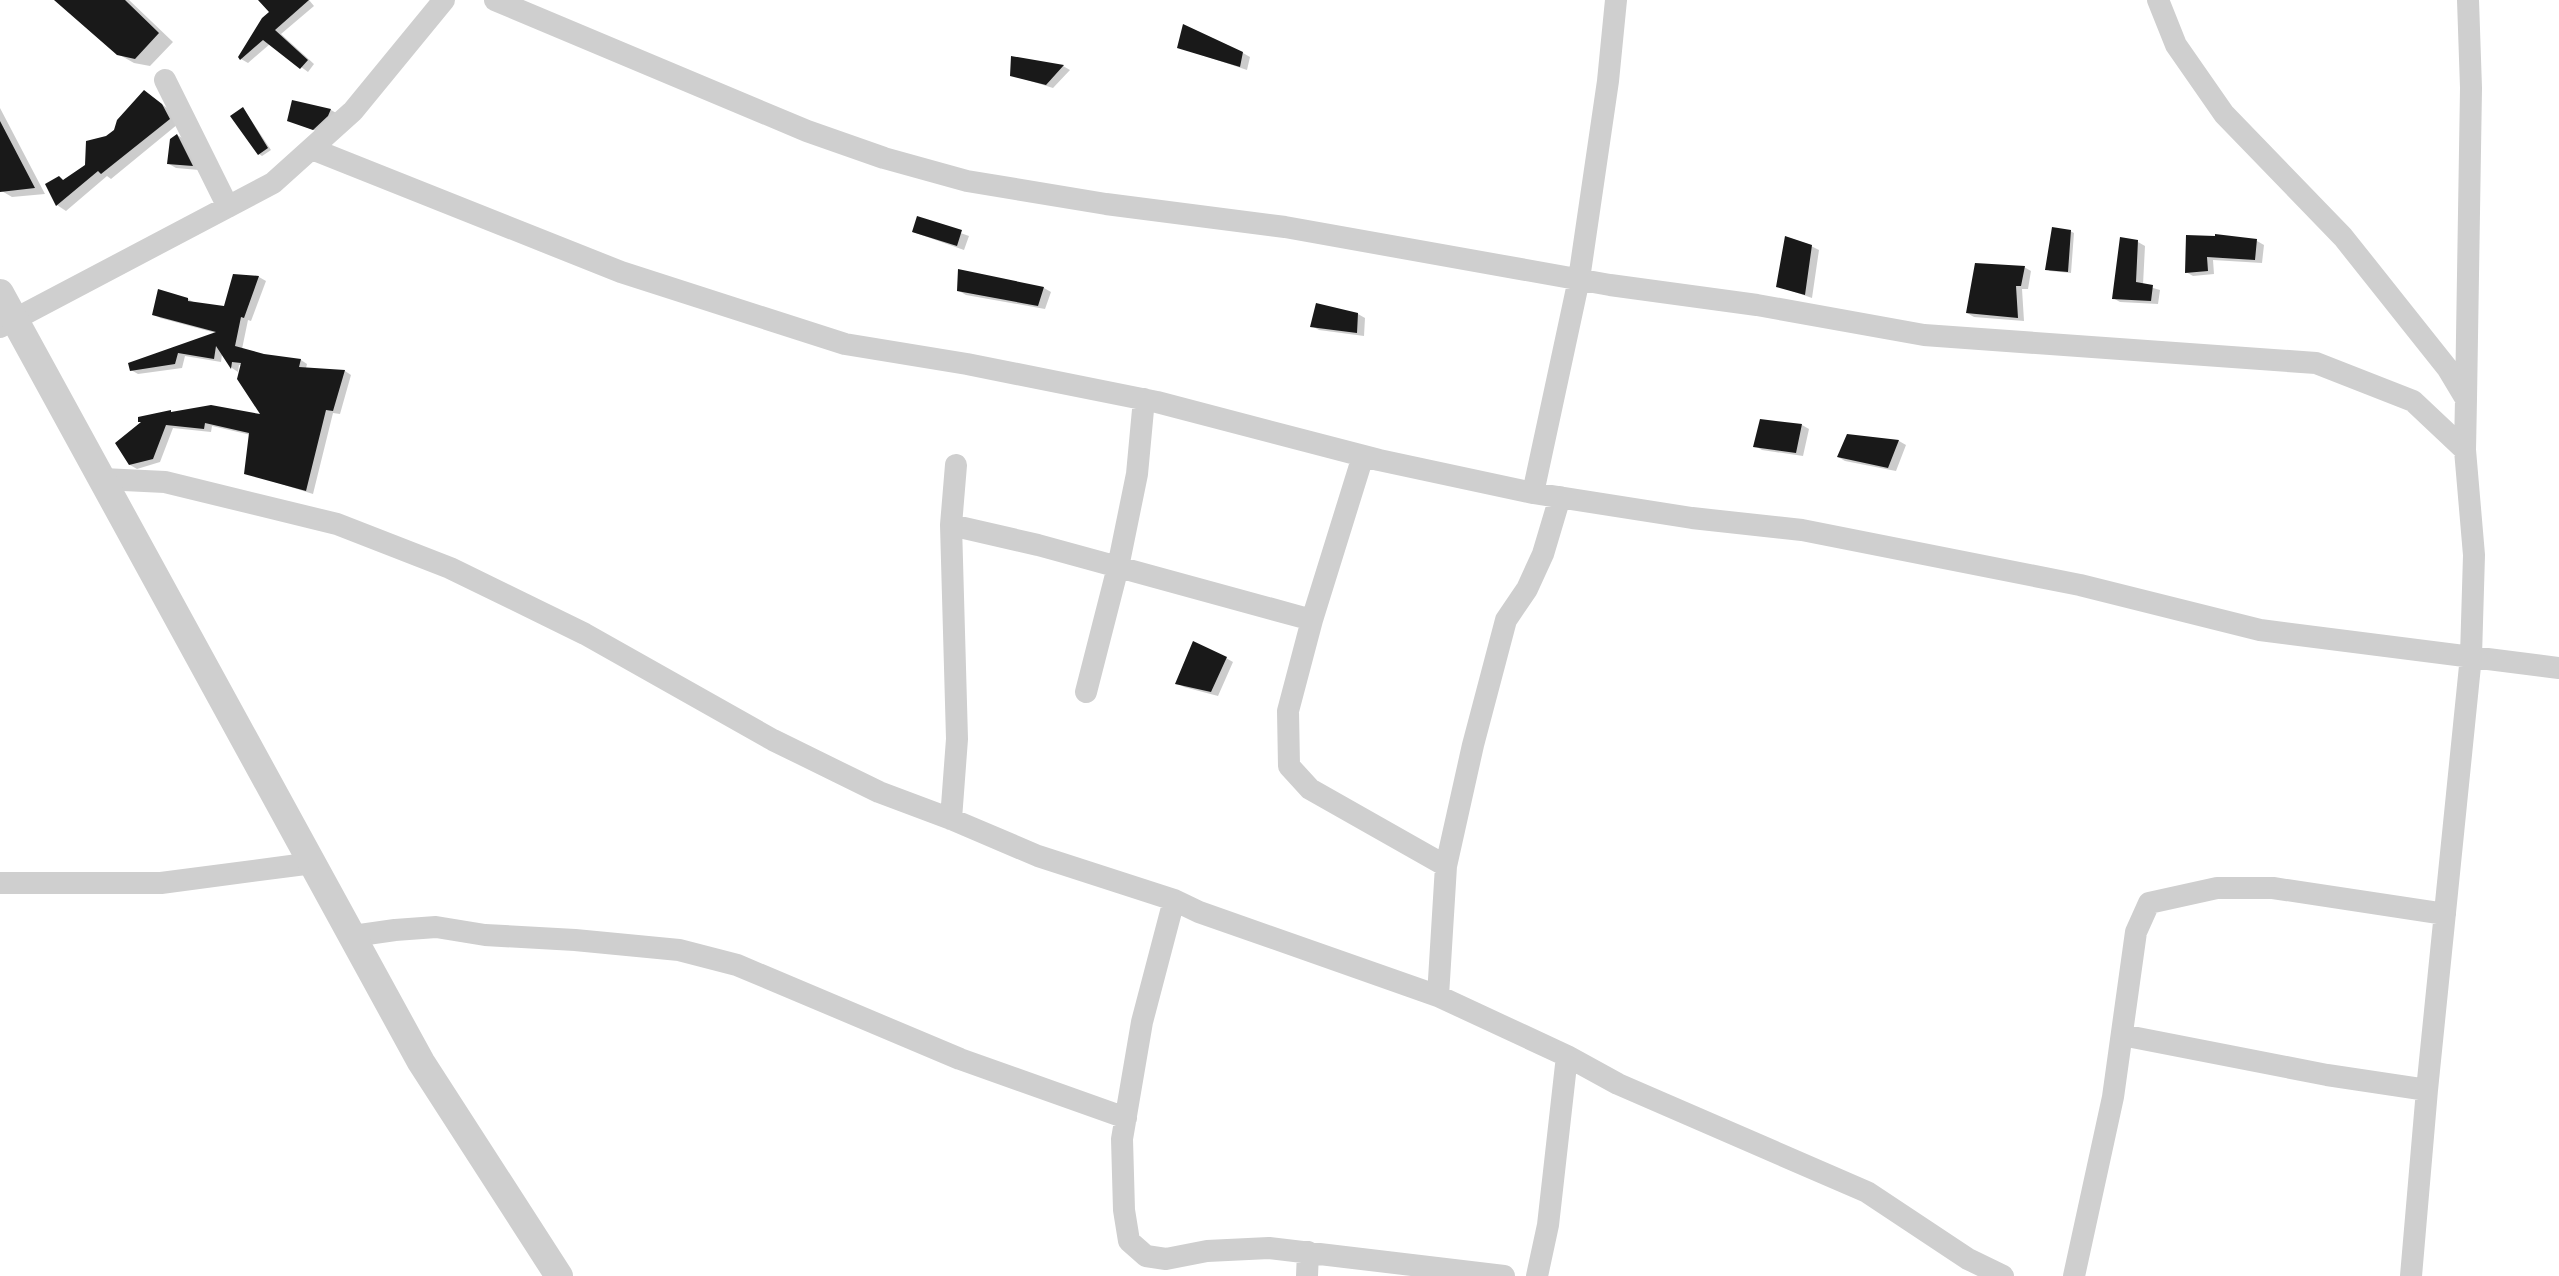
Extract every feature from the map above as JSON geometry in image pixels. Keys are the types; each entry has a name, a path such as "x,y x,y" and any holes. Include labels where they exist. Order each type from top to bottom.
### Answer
{"street":[{"path":"8,323 273,183 353,111 444,0"},
{"path":"496,0 807,131 884,158 967,181 1106,204 1285,227 1579,279 1757,305 1924,336 2316,363 2413,401 2465,450"},
{"path":"1533,493 1579,279 1608,81 1616,0"},
{"path":"2158,0 2176,46 2224,114 2343,237 2448,369 2466,399"},
{"path":"2411,1276 2426,1090 2472,656 2474,554 2465,450 2471,88 2468,0"},
{"path":"165,80 228,206"},
{"path":"312,149 621,272 845,344 967,364 1144,400 1363,456 1533,493 1692,518 1802,530 2080,585 2260,630 2559,668"},
{"path":"0,293 8,323 103,479 421,1062 559,1276"},
{"path":"1086,692 1118,567 1137,474 1144,400"},
{"path":"1363,456 1312,620 1288,712 1288,766 1310,789 1446,866"},
{"path":"952,819 957,739 952,525 956,465"},
{"path":"103,479 165,482 337,524 450,568 585,634 773,740 879,792 952,819 1038,856 1174,900 1200,912 1438,996 1567,1056 1618,1084 1867,1192 1968,1259 2003,1276"},
{"path":"1438,996 1446,866 1473,745 1506,620 1527,589 1543,554 1560,497"},
{"path":"952,525 1118,567 1312,620"},
{"path":"0,883 161,883 313,863"},
{"path":"2074,1276 2113,1097 2136,932 2149,904 2217,888 2273,888 2445,914"},
{"path":"1174,900 1142,1022 1122,1139 1124,1210 1129,1241 1146,1256 1166,1259 1207,1251 1269,1248 1504,1276"},
{"path":"353,936 436,927 485,935 616,943 679,950 737,965 960,1059 1126,1118"},
{"path":"2122,1035 2327,1075 2426,1090"},
{"path":"1537,1276 1548,1225 1567,1056"},
{"path":"1307,1276 1308,1252"}],"building":[{"path":"54,0 125,0 159,33 135,59 117,55"},
{"path":"258,0 309,0 275,30 308,60 300,69 263,40 240,60 238,57 262,18 269,12"},
{"path":"1183,24 1243,52 1240,67 1177,48"},
{"path":"1011,56 1064,65 1046,85 1010,76"},
{"path":"144,90 162,104 170,119 101,174 98,171 56,206 45,184 59,176 63,180 85,165 86,141 106,136 114,130 117,120"},
{"path":"292,100 331,109 328,116 313,130 287,121"},
{"path":"243,107 268,148 258,155 230,116"},
{"path":"0,121 35,188 0,192"},
{"path":"177,134 193,166 167,164 170,139"},
{"path":"917,216 962,230 957,246 912,232"},
{"path":"2052,227 2071,230 2068,272 2045,270"},
{"path":"2215,234 2257,239 2255,260 2207,257 2208,271 2185,273 2186,235 2215,236"},
{"path":"1785,236 1812,245 1805,295 1776,287"},
{"path":"2120,237 2138,240 2136,282 2153,285 2151,301 2112,299"},
{"path":"1975,263 2025,266 2021,286 2016,286 2018,318 1966,313"},
{"path":"958,269 1044,287 1038,306 957,291"},
{"path":"233,274 259,276 244,318 241,317 235,346 264,354 301,359 299,367 345,370 333,411 326,410 306,491 244,474 249,433 205,423 204,429 166,425 153,459 129,465 115,443 141,422 138,422 138,417 171,410 171,412 211,405 260,414 237,379 241,363 232,362 231,369 216,346 214,359 178,353 175,364 130,371 128,363 216,332 152,315 158,289 188,298 188,301 224,306"},
{"path":"1316,303 1358,313 1357,333 1310,327"},
{"path":"1760,419 1802,424 1796,453 1753,447"},
{"path":"1847,434 1899,440 1888,468 1837,457"},
{"path":"1193,641 1227,657 1211,692 1175,684"}]}
